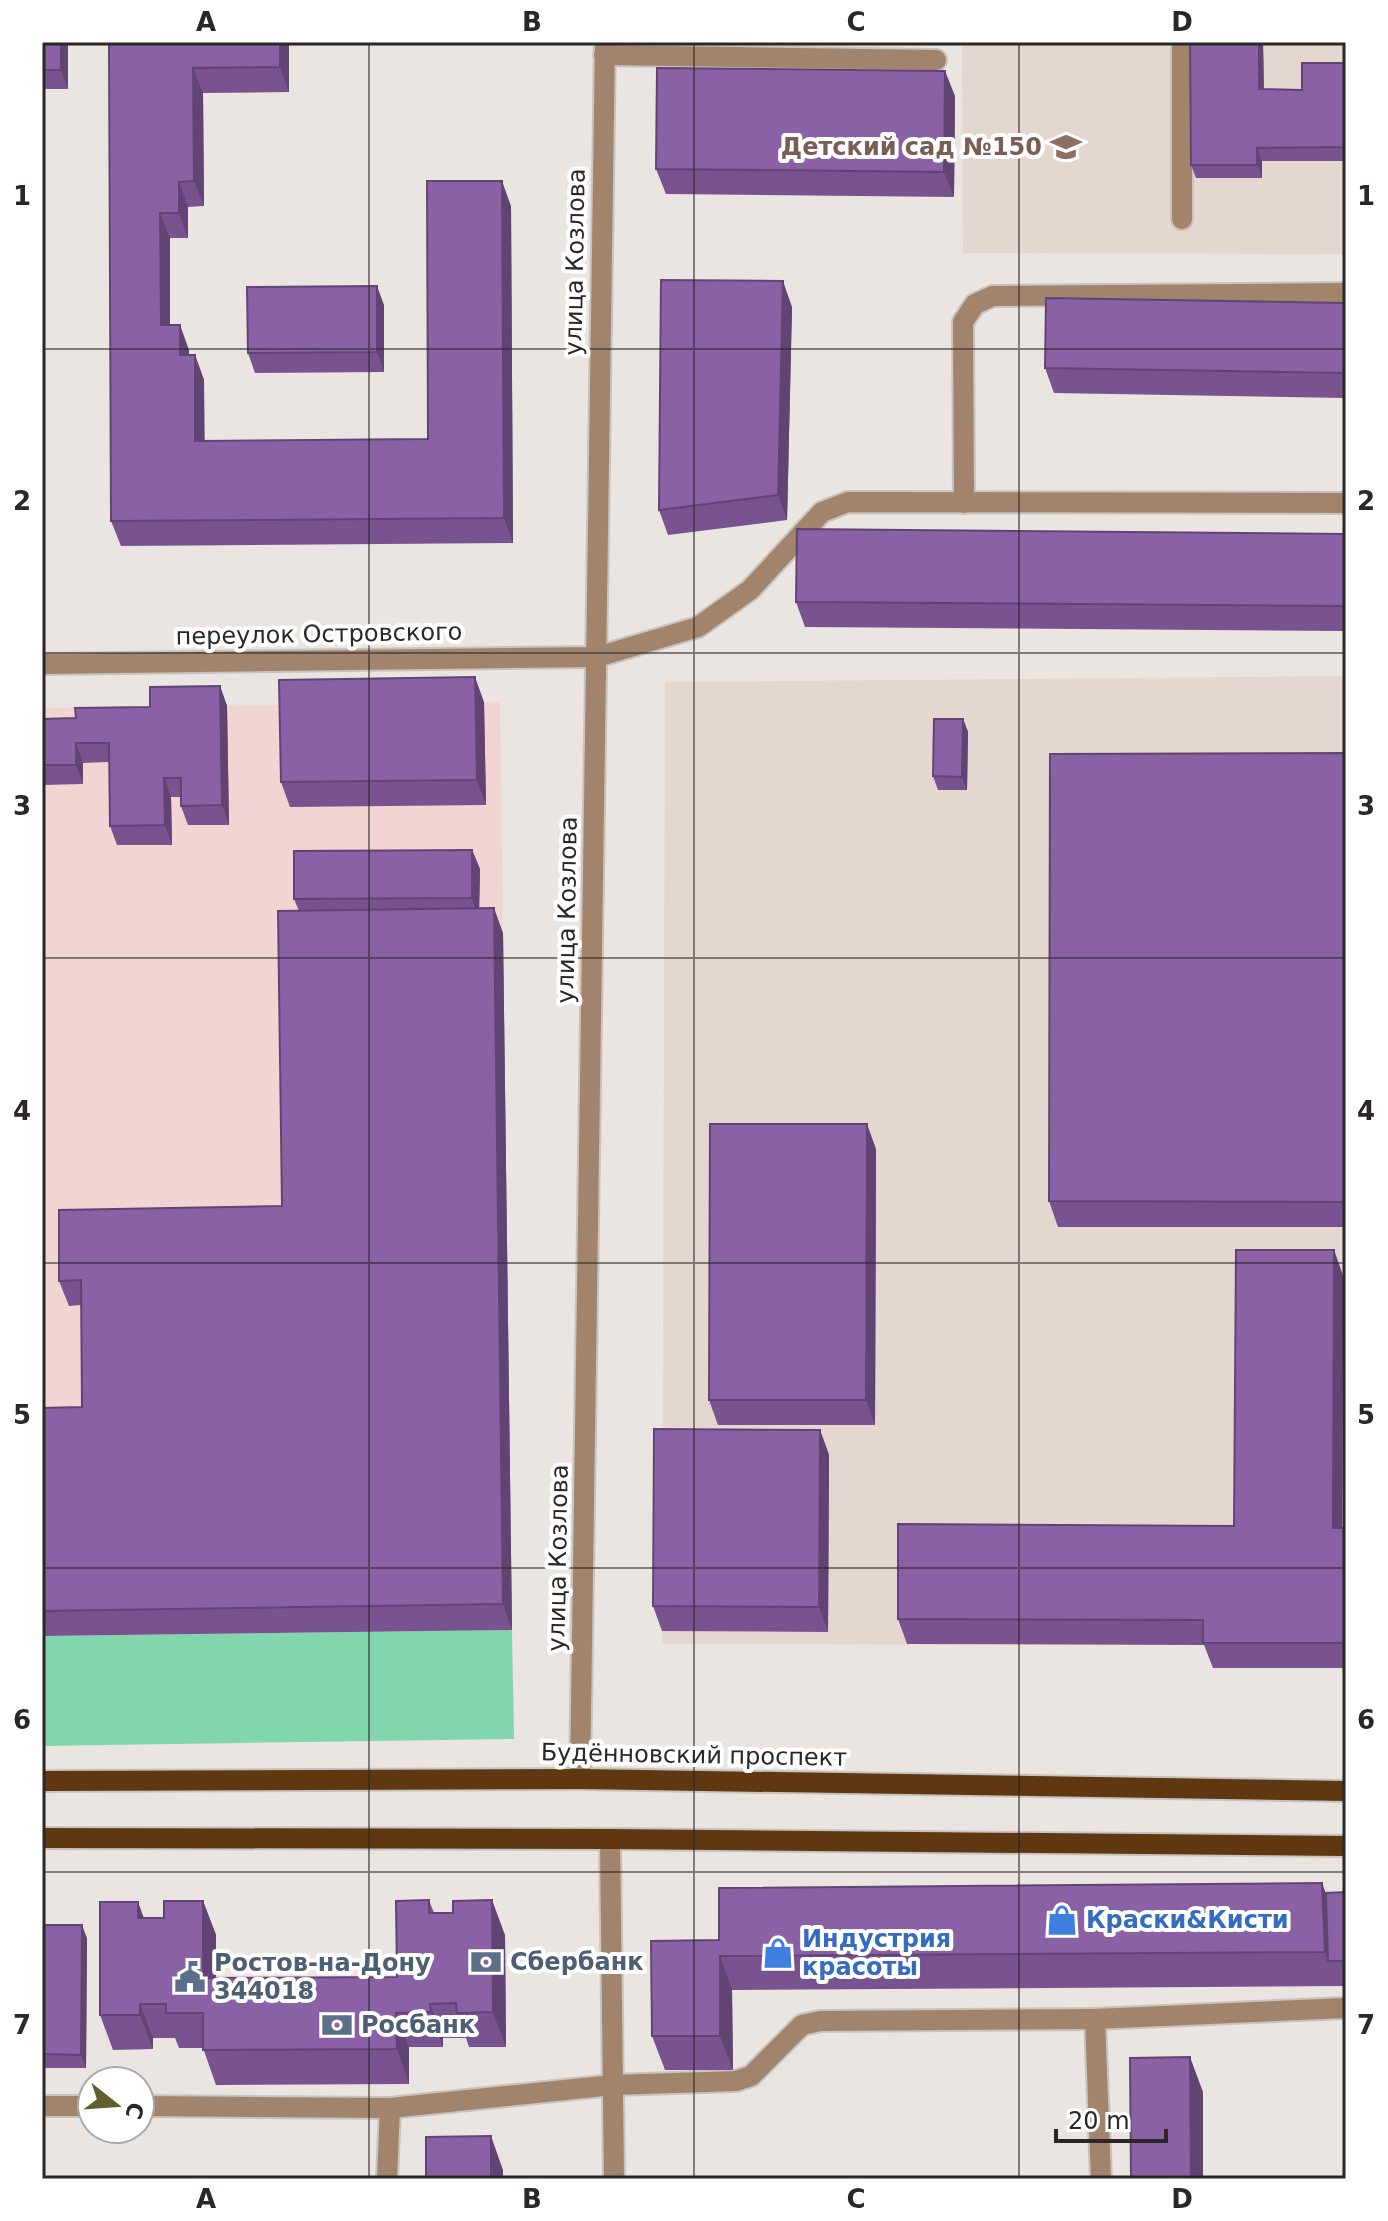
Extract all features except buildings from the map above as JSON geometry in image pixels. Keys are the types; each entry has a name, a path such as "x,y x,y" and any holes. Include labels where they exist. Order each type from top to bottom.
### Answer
{"main road":[{"name":"Будённовский проспект","path":"42,1781 580,1779 1346,1791"},
{"path":"42,1838 610,1839 1346,1846"}],"street":[{"path":"1182,42 1182,219"},
{"path":"604,48 936,60"},
{"name":"улица Козлова","path":"580,1779 604,48"},
{"path":"964,503 963,322 975,304 993,296 1346,293"},
{"name":"переулок Островского","path":"42,664 597,657 698,627 750,590 822,512 848,502 1346,503"},
{"path":"610,1839 614,2179"},
{"path":"156,2106 390,2108 613,2085 736,2081 751,2076 802,2025 820,2021 1095,2019 1346,2008"},
{"path":"1095,2019 1101,2179"},
{"path":"42,2106 76,2106"},
{"path":"387,2179 390,2108"}],"shaded area":[{"path":"962,42 1346,42 1346,254 963,253"},
{"path":"1346,676 1346,1668 1213,1668 1212,1645 662,1644 665,682"},
{"path":"500,702 503,933 42,1636 42,708"}],"green space":[{"path":"512,1630 514,1739 42,1746 42,1636"}],"place":[{"name":"Детский сад №150","path":"1066,147"},
{"name":"Краски&Кисти","path":"1062,1920"},
{"name":"Индустрия красоты","path":"778,1953"},
{"name":"Сбербанк","path":"486,1962"},
{"name":"Ростов-на-Дону 344018","path":"190,1977"},
{"name":"Росбанк","path":"337,2025"}]}
